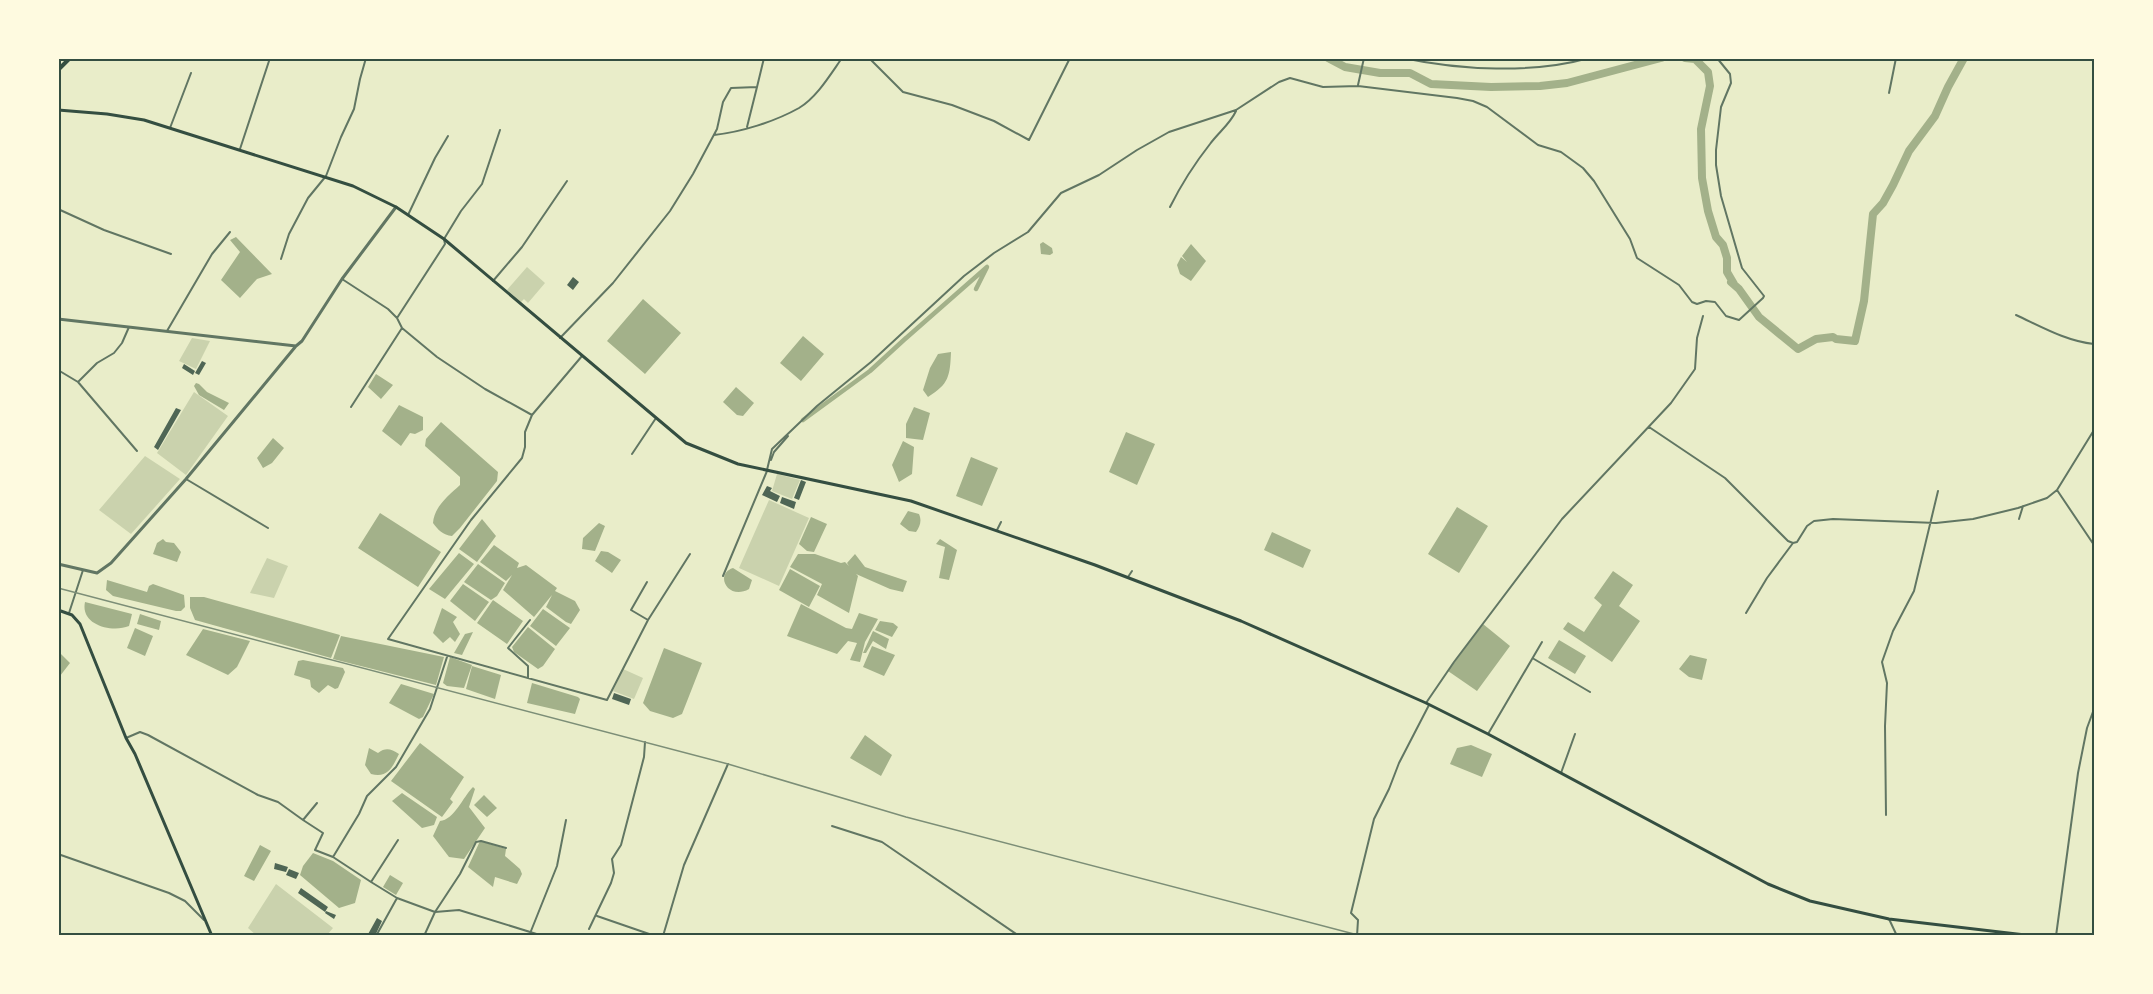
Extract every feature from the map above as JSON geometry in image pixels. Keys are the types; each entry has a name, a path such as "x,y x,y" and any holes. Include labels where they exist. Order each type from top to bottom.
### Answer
{"main road":[{"path":"58,70 70,58"},
{"path":"58,110 144,120 353,186 396,207 444,240 686,443 738,464 911,501 1128,577 1241,621 1427,704 1488,734 1768,884 1810,901 1889,919 2034,936"},
{"path":"58,610 69,614 80,624 126,738 135,754 212,936"}],"street":[{"path":"240,149 270,58"},
{"path":"281,259 289,234 308,198 326,177 354,109 366,58"},
{"path":"747,127 764,58"},
{"path":"713,135 737,132 800,107 822,87 842,58"},
{"path":"869,58 903,92 952,105 994,121 1029,140 1070,58"},
{"path":"1358,85 1364,58"},
{"path":"1403,58 1432,64 1473,68 1522,68 1577,62 1589,58"},
{"path":"767,470 772,449 811,412 871,362 964,276 994,253 1028,232 1061,193 1099,176 1169,132 1236,111 1279,82 1290,78 1323,87 1358,85 1473,101 1487,107 1538,145 1561,152 1583,168 1594,181 1630,239 1637,258 1679,285 1692,302 1715,303 1726,316 1739,320 1763,298 1762,292 1742,268 1721,196 1716,150 1721,107 1731,83 1730,74 1717,58"},
{"path":"1889,93 1896,58"},
{"path":"170,128 191,74"},
{"path":"560,338 613,283 670,211 717,129 723,102 731,88 757,87"},
{"path":"1170,207 1210,144 1236,111"},
{"path":"397,318 445,244 444,240 461,211 482,184 500,130"},
{"path":"408,215 448,136"},
{"path":"493,281 522,247 567,182"},
{"path":"59,563 97,573 111,563 186,479 296,346 396,207"},
{"path":"58,208 104,230 171,254"},
{"path":"167,331 212,254 230,232"},
{"path":"342,279 388,309 397,318 402,328 437,357 485,389 532,415"},
{"path":"2016,315 2058,335 2094,344"},
{"path":"1357,936 1359,924 1351,913 1374,819 1427,704 1454,662 1562,519 1671,403 1695,369 1697,338 1703,316"},
{"path":"58,319 296,346"},
{"path":"78,382 97,363 114,353 122,343 129,327"},
{"path":"351,407 402,328"},
{"path":"582,356 532,415 525,432 522,458 471,520 388,639 607,700 648,621 690,554"},
{"path":"58,370 78,382 137,451"},
{"path":"632,454 656,418"},
{"path":"723,576 774,452 800,422"},
{"path":"1649,427 1725,478 1788,541 1793,543"},
{"path":"1746,613 1767,578 1793,543 1797,542 1807,526 1814,521 1833,519 1930,523 1973,519 2023,506 2047,498 2057,490 2094,430"},
{"path":"186,479 267,528"},
{"path":"2057,490 2094,544"},
{"path":"1886,815 1887,683 1882,662 1893,631 1914,591 1938,491"},
{"path":"2019,519 2023,506"},
{"path":"997,530 1001,522"},
{"path":"69,614 83,570"},
{"path":"1128,577 1132,571"},
{"path":"647,582 631,610 648,621"},
{"path":"528,678 528,666 508,648 530,620"},
{"path":"1488,734 1542,642"},
{"path":"333,857 367,796 396,766 430,709 447,657"},
{"path":"1534,659 1590,692"},
{"path":"2056,936 2078,773 2087,728 2094,709"},
{"path":"126,738 140,732 148,735 258,795 278,802 323,833 315,850 333,857 397,898 435,912 459,910 543,936"},
{"path":"1561,773 1575,734"},
{"path":"589,929 597,916 614,873 612,859 621,845 644,757 645,742"},
{"path":"663,936 684,865 728,764"},
{"path":"303,820 317,803"},
{"path":"531,931 557,866 566,820"},
{"path":"832,826 882,842 1019,936"},
{"path":"371,882 398,840"},
{"path":"424,936 435,912 460,874 476,842 481,841 506,848"},
{"path":"58,854 169,893 185,901 204,920"},
{"path":"376,936 397,898"},
{"path":"597,916 655,936"},
{"path":"1889,919 1897,936"}],"shaded area":[{"path":"236,237 272,274 257,279 240,298 221,280 240,252 230,240"},
{"path":"1043,242 1052,248 1053,253 1041,254 1040,244"},
{"path":"1191,244 1206,261 1191,281 1180,274 1177,265 1181,257 1187,262 1182,256"},
{"path":"527,267 545,283 528,303 524,299 521,302 507,290"},
{"path":"643,299 681,333 645,374 607,341"},
{"path":"803,336 824,354 801,381 780,363"},
{"path":"192,338 210,341 196,369 179,361"},
{"path":"951,352 947,379 928,397 923,390 930,368 938,354"},
{"path":"376,374 393,385 381,399 368,387"},
{"path":"196,383 207,392 229,403 224,410 199,395 194,386"},
{"path":"736,387 754,403 743,416 737,415 723,402"},
{"path":"194,392 228,416 186,475 157,453"},
{"path":"399,405 423,417 423,430 415,434 410,433 401,446 382,431"},
{"path":"914,407 930,413 923,440 906,438 906,424"},
{"path":"441,422 498,472 497,481 452,536 441,532 433,523 439,507 460,485 460,477 425,446 426,439"},
{"path":"1126,432 1155,444 1137,485 1109,472"},
{"path":"273,438 284,448 272,463 263,468 257,458"},
{"path":"903,441 914,447 912,474 899,482 892,465"},
{"path":"145,456 180,479 131,534 99,510"},
{"path":"971,457 998,468 982,506 956,496"},
{"path":"777,474 800,480 792,499 772,491"},
{"path":"769,500 809,518 779,586 739,568"},
{"path":"1457,507 1488,526 1459,573 1428,554"},
{"path":"908,511 919,514 920,523 916,532 909,531 900,524"},
{"path":"380,513 441,552 418,587 358,548"},
{"path":"811,517 827,524 814,552 807,551 799,544"},
{"path":"482,519 496,536 477,562 459,549"},
{"path":"599,523 605,526 595,551 582,549 583,538"},
{"path":"1272,532 1311,550 1303,568 1264,550"},
{"path":"163,539 174,543 181,552 177,562 153,554 157,543"},
{"path":"940,539 957,550 949,580 939,578 945,547 936,544"},
{"path":"494,545 519,563 517,568 526,565 557,588 555,591 575,601 580,610 571,624 546,607 552,595 534,617 503,590 512,575 506,581 480,562"},
{"path":"601,551 608,552 621,560 612,573 595,561"},
{"path":"459,553 474,564 445,599 429,589"},
{"path":"798,554 815,554 841,563 845,562 849,566 847,563 855,554 865,567 907,581 903,592 890,589 856,574 858,576 849,613 817,595 822,584 790,567"},
{"path":"267,558 288,566 274,598 250,593"},
{"path":"478,564 505,583 497,596 491,600 464,582"},
{"path":"733,568 752,580 749,589 735,592 726,585 724,580 727,571"},
{"path":"790,569 820,586 809,607 779,590"},
{"path":"1613,571 1633,585 1619,606 1640,621 1612,662 1563,629 1568,622 1584,632 1602,605 1594,598"},
{"path":"107,580 147,592 149,586 153,584 184,595 185,607 181,611 176,611 113,596 106,590"},
{"path":"463,584 489,602 475,621 450,601"},
{"path":"190,597 204,597 340,635 331,658 195,620 190,608"},
{"path":"493,600 523,621 507,644 477,623"},
{"path":"85,602 132,614 129,626 106,628 92,622 87,616"},
{"path":"801,604 846,628 852,629 859,613 878,619 865,642 860,662 850,660 857,643 848,641 837,654 787,636"},
{"path":"442,608 457,617 453,622 460,634 455,642 450,637 443,643 433,633"},
{"path":"543,609 570,628 556,646 530,626"},
{"path":"140,614 161,621 159,630 137,624"},
{"path":"880,621 893,623 898,627 892,637 875,630"},
{"path":"1483,624 1510,646 1477,691 1448,671"},
{"path":"528,627 555,649 543,666 538,669 514,652 512,647"},
{"path":"135,628 153,636 145,656 127,648"},
{"path":"203,629 250,641 237,667 228,675 186,655"},
{"path":"873,631 889,639 886,649 873,641 866,653 863,653"},
{"path":"473,632 462,655 454,653 465,634"},
{"path":"341,636 444,657 436,685 333,659"},
{"path":"1559,640 1586,656 1575,674 1548,658"},
{"path":"872,646 895,655 884,676 863,667"},
{"path":"664,648 702,663 682,714 673,718 650,711 643,703"},
{"path":"58,651 70,663 60,676 59,676"},
{"path":"1690,655 1707,659 1702,680 1689,677 1679,669"},
{"path":"450,657 472,665 464,688 447,686 443,683"},
{"path":"298,661 343,668 345,672 338,688 335,689 328,685 319,693 311,687 310,680 294,675"},
{"path":"472,666 501,675 495,699 466,689"},
{"path":"623,669 643,678 634,699 613,691"},
{"path":"532,683 578,697 580,699 575,714 527,703"},
{"path":"401,684 434,694 423,717 419,719 389,703"},
{"path":"865,735 892,755 881,776 850,758"},
{"path":"420,743 464,777 450,799 453,802 442,817 391,781"},
{"path":"1471,745 1492,754 1482,777 1450,764 1457,748"},
{"path":"369,748 378,753 388,749 399,754 389,771 382,775 371,774 365,765"},
{"path":"473,787 475,789 469,807 485,828 464,859 449,857 433,836 440,821 450,817"},
{"path":"402,793 437,817 434,825 422,828 392,801"},
{"path":"484,795 497,808 487,817 474,805"},
{"path":"480,841 506,849 505,856 520,869 522,874 517,884 495,877 493,887 468,867"},
{"path":"260,845 271,851 254,881 244,876"},
{"path":"313,853 333,861 361,880 355,903 339,908 300,875 303,866"},
{"path":"390,875 403,883 396,895 383,887"},
{"path":"276,884 333,928 327,935 256,935 248,928"}],"building":[{"path":"573,277 579,282 573,290 567,285"},
{"path":"202,361 206,363 199,375 195,373"},
{"path":"184,364 195,371 193,375 182,368"},
{"path":"176,408 181,410 158,450 154,447"},
{"path":"801,480 806,482 799,500 794,498"},
{"path":"767,486 772,488 770,491 780,496 777,502 762,495"},
{"path":"782,497 796,502 794,509 780,503"},
{"path":"614,693 631,699 629,705 612,699"},
{"path":"275,863 288,867 286,872 274,869"},
{"path":"289,869 299,873 296,879 286,875"},
{"path":"301,888 328,907 325,912 298,893"},
{"path":"326,911 336,915 334,919 325,913"},
{"path":"377,918 382,921 375,936 367,936"}],"waterway":[{"path":"1328,58 1345,67 1380,73 1410,73 1431,84 1491,87 1567,83 1661,58"},
{"path":"1685,58 1695,59 1708,72 1710,86 1701,129 1702,178 1716,237 1723,245 1727,258 1727,272 1734,284 1731,282 1739,289 1759,317 1798,349 1816,339 1833,337 1855,341 1864,301 1873,214 1883,203 1909,151 1935,116 1964,58"},
{"path":"905,339 987,267 976,289"},
{"path":"803,420 870,371 906,338"}],"railway":[{"path":"58,588 728,764 906,817 1354,934"}]}
